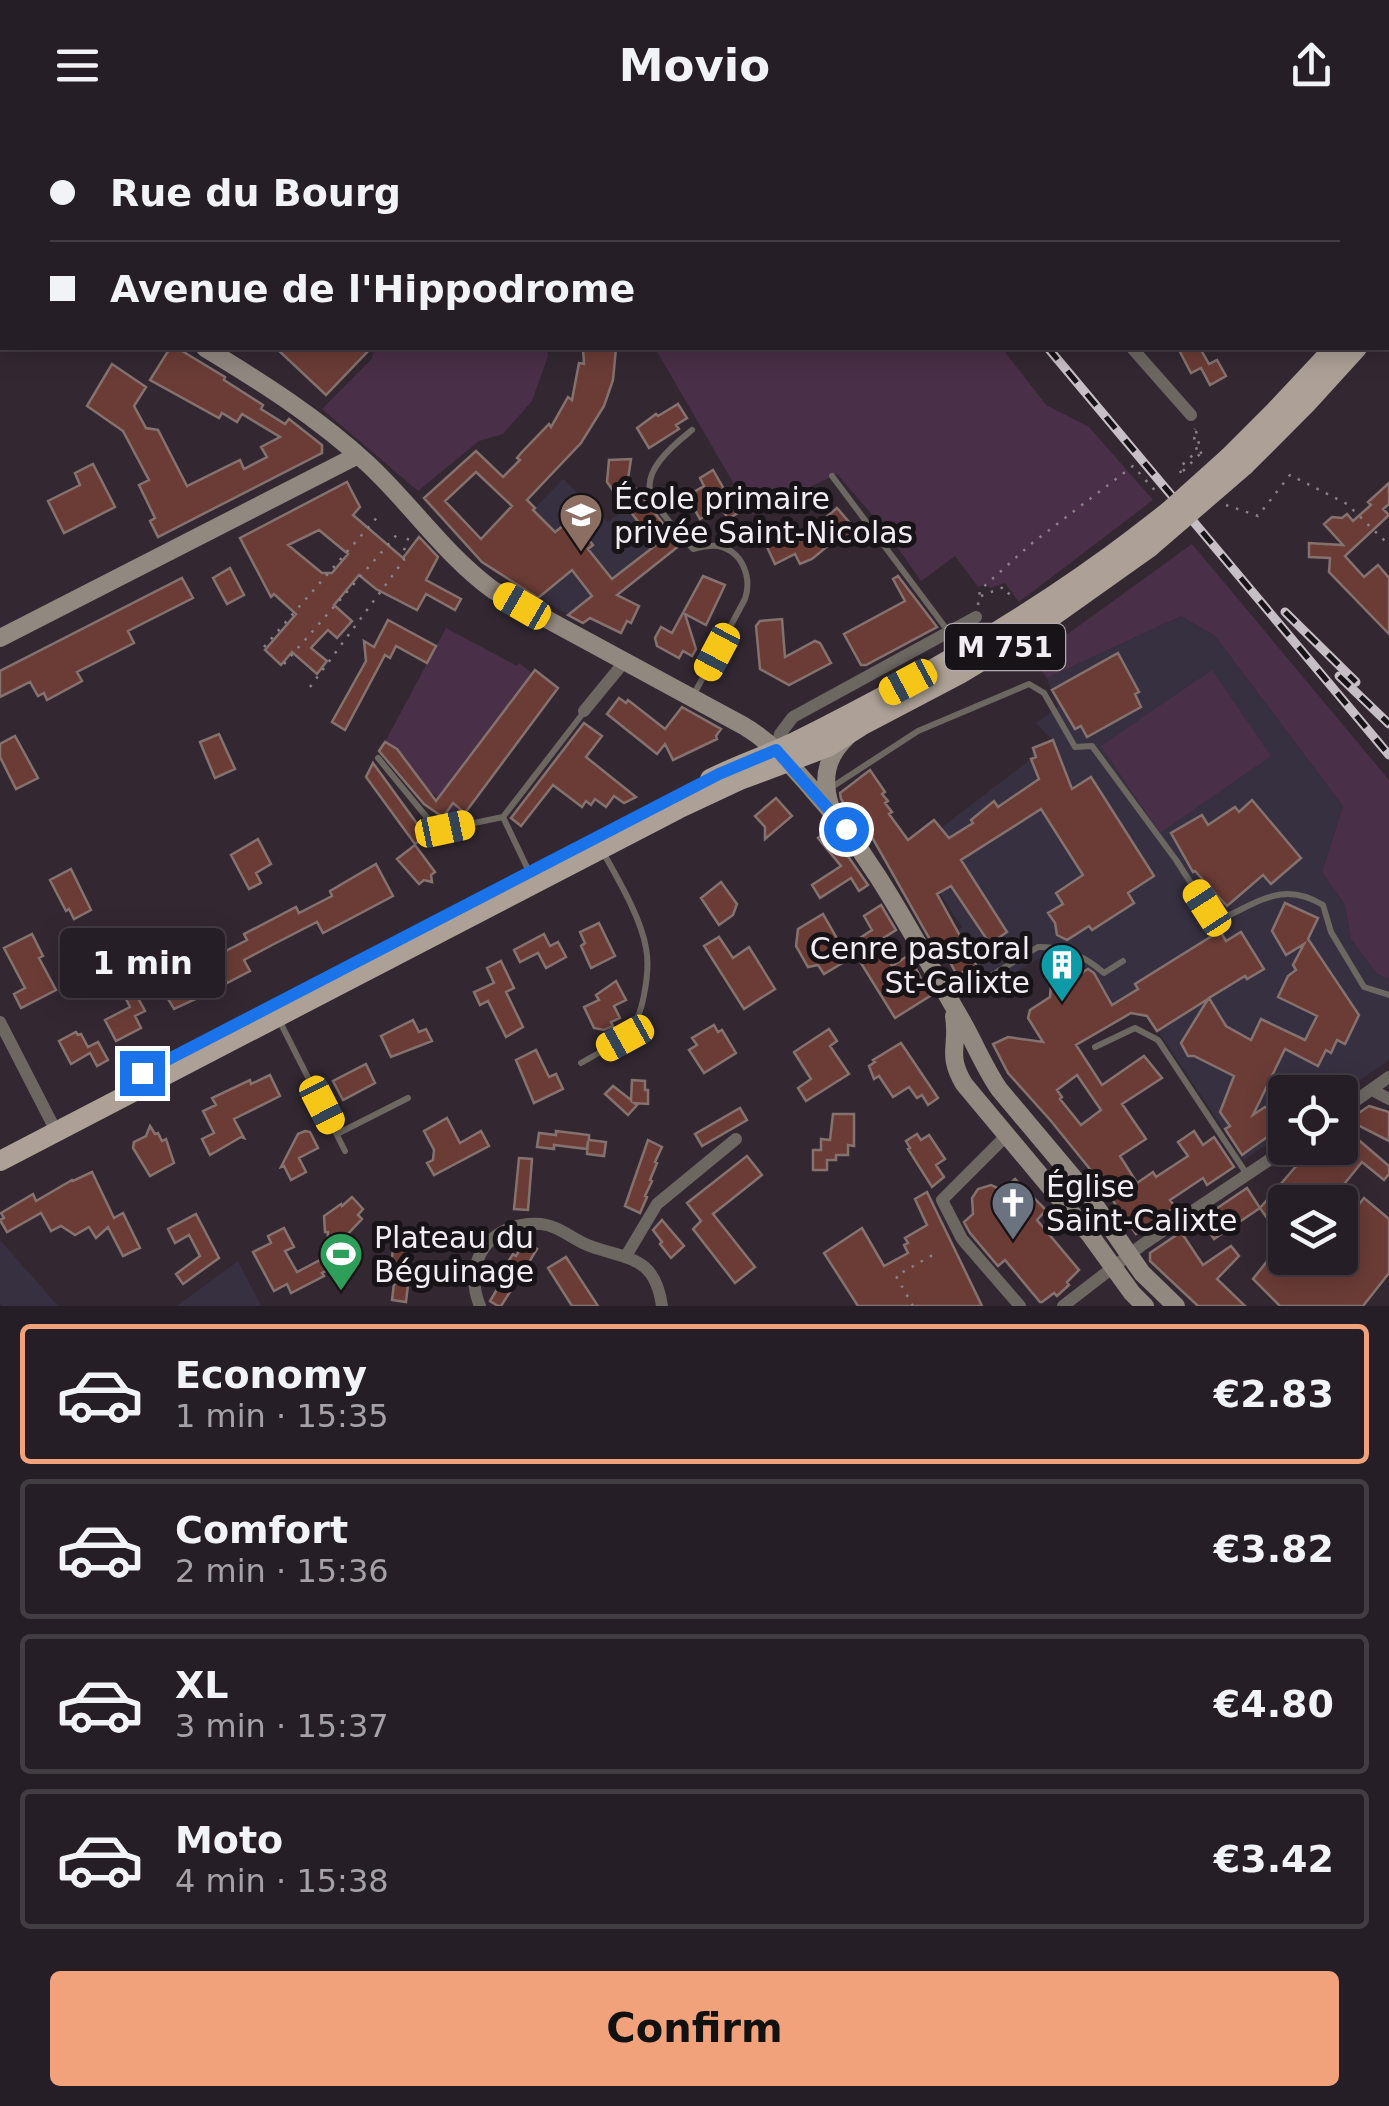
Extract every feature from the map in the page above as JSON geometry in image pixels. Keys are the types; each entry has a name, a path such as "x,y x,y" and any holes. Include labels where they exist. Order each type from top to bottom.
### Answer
{"main road":[{"name":"M 751","path":"532,878 602,849 783,756 800,740 935,668 1144,542 1169,511 1236,462 1332,350"},
{"name":"M 751","path":"0,1160 53,1126 532,878 719,774 828,747 960,674 1036,628 1144,542 1236,462 1354,350"},
{"name":"M 751","path":"0,1147 53,1126"}],"street":[{"path":"208,350 289,400 358,455 481,581 545,620 744,726 783,756 834,814 888,890 998,1089 1088,1195 1146,1278 1176,1306"},
{"path":"1134,350 1193,422"},
{"path":"0,638 358,455"},
{"path":"783,756 780,734 793,718 976,616"},
{"path":"584,712 625,662"},
{"path":"834,814 826,774 830,758 851,733"},
{"path":"948,1001 955,1023 953,1061 958,1074 1145,1306"},
{"path":"0,1022 53,1126"},
{"path":"1358,1100 1389,1077"},
{"path":"1372,1090 1389,1099"},
{"path":"1006,1136 942,1200 962,1239 1020,1306"},
{"path":"626,1256 657,1204 736,1138"},
{"path":"1063,1306 1130,1254 1268,1160"},
{"path":"480,1306 473,1282 476,1262 486,1244 510,1228 532,1224 552,1226 584,1244 634,1259 648,1271 662,1306"}],"lane":[{"path":"692,430 669,449 654,471 649,484 652,498 693,549 714,545 730,550 747,570 750,586 692,697"},
{"path":"832,476 948,632"},
{"path":"826,789 918,731 1030,684 1044,693 1076,748 1092,746 1176,860 1204,910 1223,918 1278,893 1306,894 1323,905 1331,932 1364,987 1389,995"},
{"path":"378,758 434,826 445,829 502,817 584,712"},
{"path":"502,817 532,878"},
{"path":"581,1063 630,1032 638,1017 646,978 647,952 642,935 602,849"},
{"path":"948,1001 1038,947 1049,946 1081,956 1104,973 1123,961"},
{"path":"274,1011 346,1152"},
{"path":"1096,1047 1134,1028 1158,1040 1247,1174"},
{"path":"337,1134 408,1098"}],"path":[{"path":"1193,422 1197,450 1179,468 1180,473 1200,454 1202,457"},
{"path":"1198,435 1202,457"},
{"path":"1188,471 1202,457"},
{"path":"976,616 980,590 1031,544 1133,466 1169,511"},
{"path":"1226,505 1258,516 1290,475 1347,504 1389,545"},
{"path":"264,647 380,514"},
{"path":"310,687 404,560 412,530"},
{"path":"284,664 400,531"},
{"path":"979,597 1004,588 1025,616"},
{"path":"912,1306 896,1276 936,1253"}],"shaded area":[{"path":"374,350 547,350 548,356 532,401 503,434 479,441 418,491 322,409 371,360"},
{"path":"656,350 1004,350 1046,405 1089,427 1153,500 1019,602 1005,583 978,587 955,556 921,581 887,532 837,474 752,515"},
{"name":"École primaire privée Saint-Nicolas","path":"563,479 608,522 643,495 682,544 583,623 483,562"},
{"path":"1192,544 1389,780 1389,979 1377,974 1351,939 1345,905 1322,872 1343,806 1215,636 1181,616 1047,678 1033,659"},
{"path":"1181,616 1215,636 1343,806 1322,872 1345,905 1351,939 1377,974 1389,979 1389,1060 1358,1082 1358,1075 1268,1075 1268,1144 1244,1160 1148,1016 1132,1014 1125,1004 1102,1016 1069,964 1040,958 969,998 957,975 975,965 958,930 962,927 911,851 1031,759 1033,748 1052,740 1036,723 1058,707 1047,678"},
{"path":"446,628 517,666 519,663 533,674 442,795 465,813 442,817 450,806 429,791 397,749 385,742"},
{"path":"1212,670 1271,756 1160,833 1101,746"},
{"path":"0,1240 58,1306 0,1304"},
{"path":"238,1261 261,1306 177,1306"}],"building":[{"path":"169,350 180,350 225,377 224,380 263,405 261,409 285,424 289,419 322,445 322,453 158,537 150,521 155,518 139,485 149,480 123,431 87,406 112,364 146,387 134,406 146,428 158,430 187,486 240,460 244,469 267,457 261,447 280,437 242,414 237,422 222,413 219,418 150,380"},
{"path":"278,350 369,350 326,395"},
{"path":"583,350 616,350 613,380 604,406 581,443 527,500 555,532 572,519 593,545 588,549 612,579 656,545 607,482 609,460 631,459 628,479 680,545 617,595 639,606 621,633 590,618 583,623 568,615 592,596 572,570 538,598 482,562 424,498 476,451 503,477 520,460 517,458 522,452 549,424 551,427 568,397 572,400 579,363 584,364","holes":["476,472 512,506 481,539 445,501"]},
{"path":"1179,350 1201,350 1209,364 1217,360 1226,376 1210,385 1201,368 1191,373"},
{"path":"678,404 687,418 676,425 679,429 649,448 637,428"},
{"path":"93,464 115,507 64,533 48,501 80,485 75,473"},
{"path":"713,470 741,511 728,519 721,507 700,519 687,496 704,486 700,478"},
{"path":"347,482 360,507 353,515 403,558 419,537 438,557 426,580 461,599 455,610 426,594 417,610 376,589 359,575 334,605 352,621 337,638 328,630 311,648 327,661 317,674 292,652 281,665 265,650 296,614 274,594 271,597 240,538","holes":["319,530 348,554 332,573 322,573 288,545"]},
{"path":"1389,483 1389,504 1383,509 1389,515 1345,556 1364,577 1378,565 1389,578 1389,634 1329,572 1330,558 1309,557 1309,543 1343,545 1324,524 1332,517 1347,514 1353,521"},
{"path":"837,508 861,536 850,546 841,535 812,559 800,564 795,554 775,564 766,545 794,533 798,541"},
{"path":"230,568 244,595 227,604 213,578"},
{"path":"703,576 725,585 706,625 685,614 696,649 692,656 683,651 679,658 657,646 655,638 661,627 672,633"},
{"path":"898,576 937,627 861,665 844,634 905,601 893,579"},
{"path":"182,578 193,598 128,631 134,643 77,672 82,681 47,700 44,693 38,696 30,682 0,697 0,671"},
{"path":"782,619 785,657 815,641 831,663 789,685 760,669 756,626 760,621"},
{"path":"388,620 436,646 427,663 396,646 390,658 385,655 345,730 332,722 366,661 364,641 374,647"},
{"path":"1118,653 1139,692 1135,694 1141,707 1087,737 1081,726 1075,729 1052,690"},
{"path":"535,670 558,688 465,813 453,803 446,813 447,820 424,804 379,751 385,742 397,749 436,801"},
{"path":"619,698 626,703 628,700 665,729 682,707 721,729 717,739 673,760 665,744 657,754 607,714"},
{"path":"584,723 602,736 586,757 636,797 624,803 614,796 606,807 595,799 591,805 586,801 582,807 553,785 521,826 511,818"},
{"path":"219,734 235,769 215,778 200,742"},
{"path":"15,736 38,778 16,789 0,757 0,744"},
{"path":"1053,740 1072,789 1091,777 1154,876 1128,893 1134,903 1092,930 1089,926 1067,940 1057,935 1048,913 1063,904 1056,893 1083,875 1041,809 961,860 1007,932 990,944 951,886 937,894 976,965 957,975 938,940 932,943 869,832 865,834 840,793 870,770 885,792 885,803 892,812 889,814 908,840 934,820 949,838 973,823 971,820 994,801 998,807 1039,779 1031,759 1036,757 1033,748"},
{"path":"373,763 426,836 415,844 366,777"},
{"path":"776,798 792,816 765,839 765,827 755,816"},
{"path":"1252,800 1301,858 1271,884 1263,875 1227,906 1193,872 1171,833 1202,815 1208,825 1235,807 1239,812"},
{"path":"829,829 868,885 859,891 851,878 820,898 812,885 841,866 818,838"},
{"path":"258,839 271,864 256,873 261,883 249,889 231,855"},
{"path":"415,845 435,872 432,882 424,880 419,884 397,859"},
{"path":"376,864 393,896 323,933 317,922 274,944 244,960 250,971 227,983 225,979 174,1009 164,992 212,966 218,960 216,956 247,940 244,934 296,907 299,913 332,896 330,891"},
{"path":"71,869 91,910 74,919 50,880"},
{"path":"721,882 737,904 733,915 719,925 701,898"},
{"path":"1285,903 1318,918 1308,939 1359,1015 1345,1044 1337,1040 1318,1066 1285,1049 1272,1075 1268,1075 1268,1084 1253,1115 1268,1108 1268,1136 1242,1155 1225,1129 1230,1126 1220,1112 1234,1076 1188,1056 1181,1043 1208,999 1157,1031 1147,1016 1131,1013 1076,1045 1102,1085 1144,1056 1162,1078 1122,1104 1146,1139 1120,1156 1137,1183 1153,1172 1156,1177 1188,1156 1178,1142 1194,1131 1203,1145 1214,1137 1234,1167 1207,1185 1203,1178 1170,1200 1175,1207 1136,1234 1098,1179 1008,1073 993,1044 1008,1037 1043,1042 1028,1018 1030,1010 1050,997 1048,978 1061,969 1068,981 1088,969 1094,973 1112,1005 1138,989 1135,984 1220,931 1226,941 1241,932 1264,969 1209,998 1226,1026 1251,1040 1261,1019 1305,1040 1317,1016 1278,997 1288,976 1296,970 1293,965 1304,944 1286,955 1272,931","holes":["1077,1075 1101,1110 1081,1125 1057,1090"]},
{"path":"881,905 896,930 877,942 892,966 909,955 930,996 895,1018 856,955 824,974 818,965 808,967 796,946 798,929 823,914 843,949 872,930 864,916"},
{"path":"599,923 615,956 591,968 581,946 585,943 580,932"},
{"path":"32,934 43,956 39,958 56,990 21,1008 14,994 25,988 4,948"},
{"path":"544,934 550,946 558,942 566,957 546,968 538,953 520,962 514,950"},
{"path":"719,937 733,958 749,947 775,989 744,1009 704,946"},
{"path":"501,961 514,988 506,992 523,1027 506,1037 488,1001 480,1005 474,992 494,983 487,968"},
{"path":"127,978 145,1011 135,1016 141,1028 116,1041 105,1020 130,1007 118,983"},
{"path":"616,981 626,1000 614,1006 620,1018 604,1030 594,1028 584,1007 599,1000 596,995"},
{"path":"413,1020 419,1032 426,1029 432,1041 391,1057 381,1036"},
{"path":"714,1025 718,1032 722,1030 736,1053 704,1073 689,1050 697,1045 692,1038"},
{"path":"829,1029 837,1041 830,1046 849,1074 806,1101 798,1088 811,1079 794,1052"},
{"path":"76,1032 88,1047 98,1042 108,1060 97,1066 90,1053 71,1064 59,1041"},
{"path":"901,1043 938,1098 928,1105 922,1095 917,1098 909,1087 893,1097 879,1076 874,1079 869,1066 873,1060"},
{"path":"536,1050 549,1077 556,1074 563,1089 534,1103 516,1060"},
{"path":"366,1064 375,1083 343,1100 333,1081"},
{"path":"270,1075 280,1096 234,1119 244,1138 210,1155 202,1139 214,1133 203,1111 216,1105 212,1098"},
{"path":"632,1080 645,1081 648,1104 634,1103 637,1105 628,1115 605,1094 613,1086 631,1100"},
{"path":"1369,1106 1389,1112 1389,1141 1358,1125 1358,1113"},
{"path":"740,1108 747,1120 702,1146 695,1134"},
{"path":"833,1114 854,1114 854,1146 848,1145 848,1155 827,1160 827,1170 813,1170 813,1150 821,1150 821,1139 830,1140"},
{"path":"447,1118 460,1143 481,1131 489,1146 434,1175 427,1163 433,1160 434,1150 424,1131"},
{"path":"150,1126 162,1141 166,1139 174,1163 150,1176 133,1148"},
{"path":"556,1131 589,1135 589,1140 606,1142 604,1156 587,1154 588,1141 587,1149 537,1147 539,1133 556,1135"},
{"path":"310,1132 318,1148 299,1158 306,1172 291,1180 281,1167 298,1134"},
{"path":"917,1134 921,1140 929,1135 945,1159 936,1165 944,1177 932,1187 908,1149 906,1141"},
{"path":"1358,1139 1389,1166 1389,1174 1384,1180 1362,1162 1343,1185 1280,1185 1297,1165 1358,1165"},
{"path":"648,1140 662,1147 640,1213 625,1206"},
{"path":"747,1156 762,1175 713,1214 755,1267 735,1283 693,1229 701,1221 687,1203"},
{"path":"519,1158 532,1159 528,1210 514,1209"},
{"path":"92,1172 114,1218 123,1213 140,1248 123,1256 108,1227 96,1238 89,1227 75,1235 61,1226 51,1231 41,1213 7,1232 0,1220 4,1218 1,1213 33,1194 36,1201"},
{"name":"Église Saint-Calixte","path":"1015,1179 1046,1210 1037,1220 1079,1270 1057,1296 1054,1293 1042,1302 1005,1260 998,1266 964,1222 973,1214 972,1198 978,1189 991,1185 1002,1190"},
{"path":"1247,1188 1260,1208 1214,1239 1201,1219"},
{"path":"927,1192 982,1306 858,1306 824,1253 862,1228 884,1266 908,1253 905,1238 927,1225 915,1199"},
{"path":"352,1197 363,1209 358,1215 362,1219 345,1237 345,1252 327,1251 324,1216"},
{"path":"1364,1198 1389,1219 1389,1273 1363,1306 1280,1306 1253,1279 1268,1260 1268,1275 1358,1275 1358,1201"},
{"path":"1268,1199 1268,1219 1260,1208"},
{"path":"196,1214 219,1258 183,1284 176,1274 200,1256 189,1235 175,1243 168,1229"},
{"path":"662,1220 684,1246 671,1258 653,1230"},
{"path":"284,1228 294,1247 285,1251 297,1272 324,1258 330,1269 291,1293 287,1284 274,1291 253,1252 271,1243 268,1236"},
{"path":"400,1231 414,1233 412,1251 407,1251 403,1284 408,1285 406,1302 392,1300 394,1283 389,1282 393,1249 398,1249"},
{"path":"1181,1232 1203,1265 1231,1246 1239,1256 1217,1279 1245,1306 1198,1306 1150,1261 1150,1253"},
{"path":"525,1242 537,1249 498,1306 490,1301 499,1286 494,1284"},
{"path":"566,1257 598,1306 572,1306 548,1268"}],"railway":[{"path":"1050,350 1389,755"},
{"path":"1285,612 1356,682"},
{"path":"1339,676 1389,724"}],"place":[{"name":"École primaire privée Saint-Nicolas","path":"581,553"},
{"name":"Cenre pastoral St-Calixte","path":"1062,1003"},
{"name":"Église Saint-Calixte","path":"1013,1241"},
{"name":"Plateau du Béguinage","path":"341,1292"}],"route":[{"path":"142,1073 719,774 776,750 846,829"}]}
